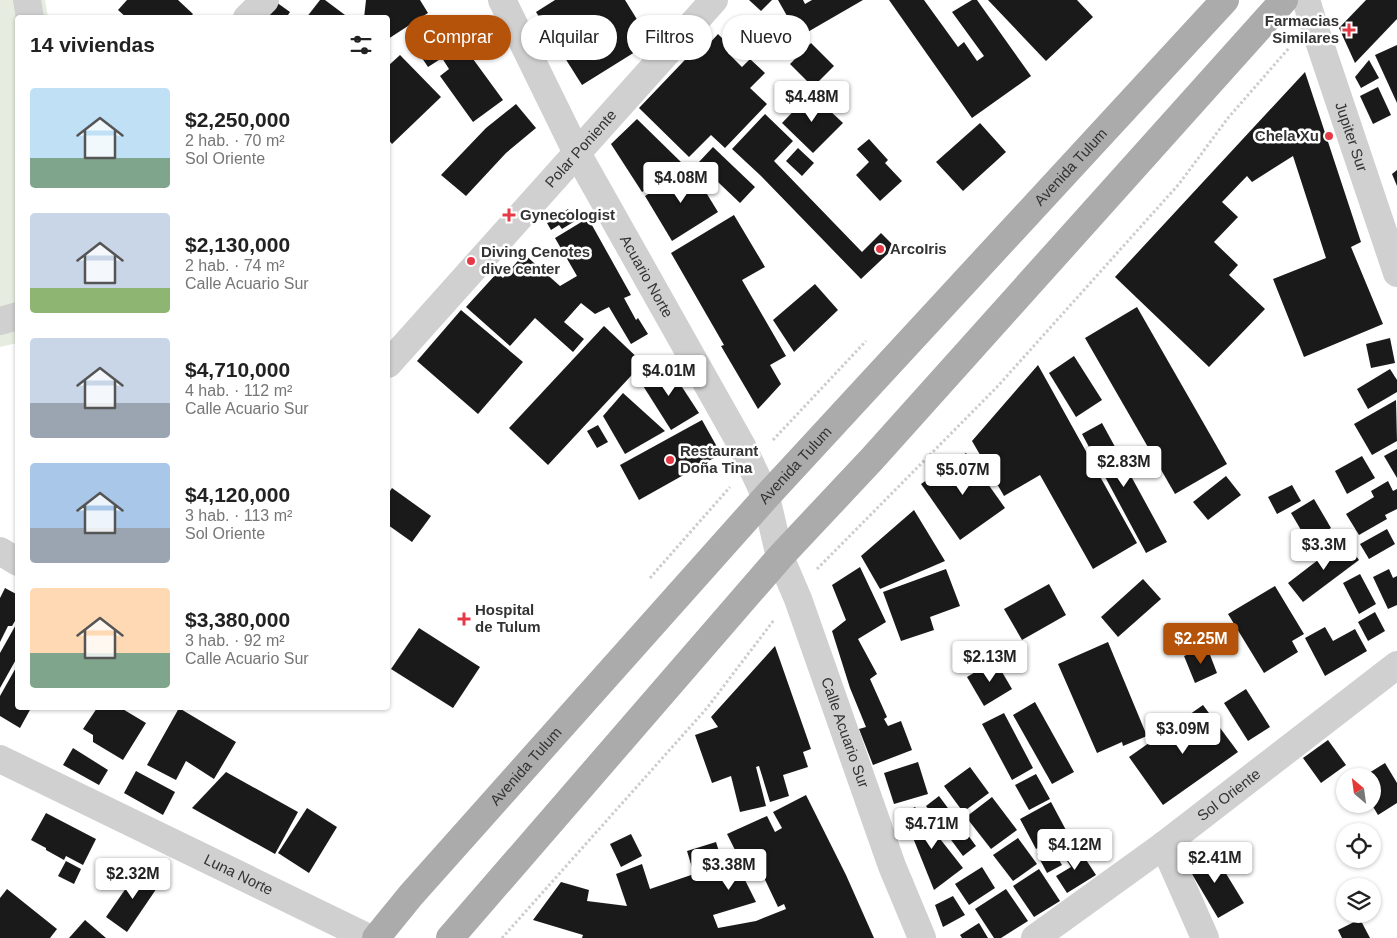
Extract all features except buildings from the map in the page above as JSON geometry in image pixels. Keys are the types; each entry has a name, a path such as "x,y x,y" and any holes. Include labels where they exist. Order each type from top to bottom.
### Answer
{"main road":[{"name":"Avenida Tulum","path":"376,938 435,868 766,497 1225,0"},
{"path":"449,938 780,557 872,459 1284,0"}],"street":[{"path":"28,0 30,15"},
{"path":"250,15 265,0"},
{"name":"Acuario Norte","path":"502,0 577,153 742,446 766,497 780,557"},
{"name":"Polar Poniente","path":"390,362 714,0"},
{"name":"Jupiter Sur","path":"1310,11 1397,273"},
{"path":"0,321 15,317"},
{"path":"0,552 15,560"},
{"name":"Calle Acuario Sur","path":"780,557 796,592 892,866 922,938"},
{"name":"Sol Oriente","path":"1035,938 1164,845 1397,665"},
{"name":"Luna Norte","path":"5,770 369,938"},
{"path":"1164,845 1205,938"}],"path":[{"path":"502,938 707,708 796,592 996,387 1179,184 1310,11"}],"shaded area":[{"path":"0,0 45,0 48,15 15,15 15,343 0,347"}],"place":[{"name":"Farmacias Similares","path":"1349,30"},
{"name":"Chela Xu","path":"1329,136"},
{"name":"Gynecologist","path":"509,215"},
{"name":"ArcoIris","path":"880,249"},
{"name":"Diving Cenotes dive center","path":"471,261"},
{"name":"Restaurant Doña Tina","path":"670,460"},
{"name":"Hospital de Tulum","path":"464,619"}]}
